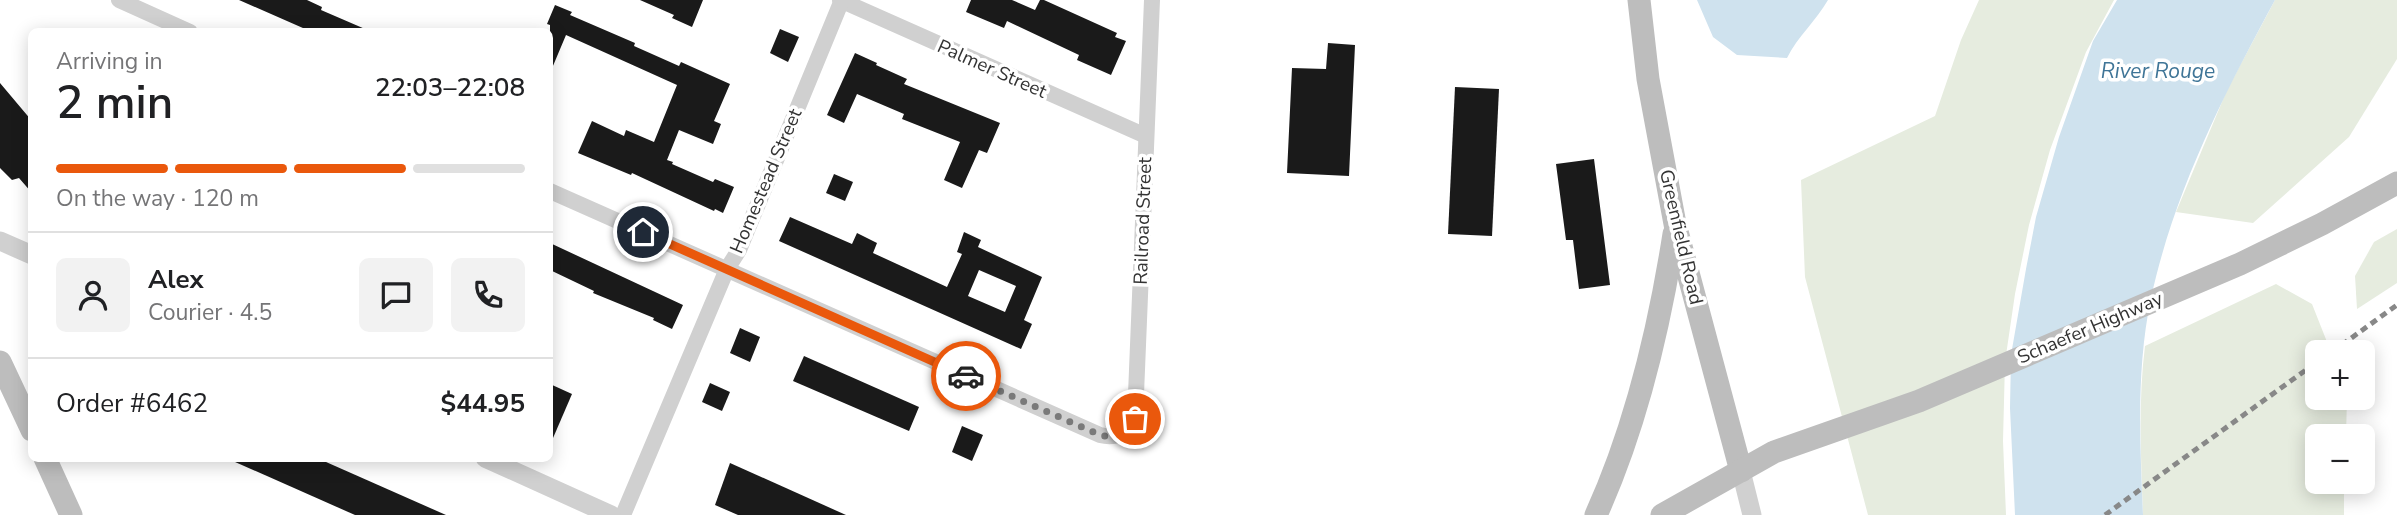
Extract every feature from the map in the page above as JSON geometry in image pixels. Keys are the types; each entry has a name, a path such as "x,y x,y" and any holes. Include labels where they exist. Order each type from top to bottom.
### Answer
{"main road":[{"name":"Greenfield Road","path":"1639,0 1648,79 1675,224 1741,471"},
{"name":"Schaefer Highway","path":"1662,515 1774,452 1949,388 2239,264 2397,183"},
{"path":"1595,515 1619,460 1648,363 1664,295 1675,224"},
{"path":"0,362 28,422"},
{"path":"47,462 71,515"}],"street":[{"path":"119,0 181,28"},
{"name":"Palmer Street","path":"841,0 1146,136"},
{"name":"Homestead Street","path":"624,515 727,269 739,250 841,0"},
{"name":"Railroad Street","path":"727,269 1100,435 1120,435 1135,419 1152,0"},
{"path":"553,192 727,269"},
{"path":"0,241 28,253"},
{"path":"494,462 611,515"},
{"path":"1741,471 1752,515"}],"shaded area":[{"path":"1979,0 2114,0 2086,52 2050,150 2029,225 2005,362 2003,441 2006,515 1868,515 1805,277 1801,180 1935,116 1961,40"},
{"path":"2275,0 2397,0 2397,59 2349,137 2253,223 2176,212 2227,90"},
{"path":"2397,229 2397,283 2357,309 2355,276 2374,242"},
{"path":"2276,284 2312,304 2326,340 2305,340 2305,410 2347,410 2346,424 2305,424 2305,494 2344,494 2344,515 2143,515 2141,409 2145,346"}],"water":[{"path":"1697,0 1828,0 1787,58 1737,55 1713,37"},
{"name":"River Rouge","path":"2117,0 2275,0 2202,144 2173,220 2151,298 2141,379 2143,515 2015,515 2010,408 2011,355 2036,217 2059,137 2093,41"}],"building":[{"path":"239,0 307,0 322,7 321,10 363,28 303,28"},
{"path":"640,0 703,0 692,27 672,18 674,15"},
{"path":"971,0 1012,0 1035,10 1040,0 1044,0 1117,33 1115,37 1126,41 1111,75 1077,60 1079,55 1007,21 1004,28 966,12"},
{"path":"555,5 572,12 570,15 635,43 634,46 679,66 681,62 730,84 714,121 721,124 713,144 679,130 667,160 713,182 715,179 734,187 723,213 632,173 631,175 578,153 592,121 624,136 626,130 654,142 677,85 566,35 553,66 553,28 547,24"},
{"path":"780,29 799,37 788,62 770,53"},
{"path":"1328,43 1355,45 1349,176 1287,173 1292,68 1326,69"},
{"path":"855,53 907,79 904,84 1000,123 987,153 979,150 962,188 944,180 960,142 902,119 904,114 857,94 844,123 827,115"},
{"path":"0,83 28,116 28,188 19,178 12,180 0,168"},
{"path":"1455,87 1499,89 1492,236 1448,234"},
{"path":"1594,159 1610,285 1579,289 1573,240 1566,240 1556,164"},
{"path":"834,174 853,182 845,201 826,193"},
{"path":"790,217 852,244 857,233 877,243 873,253 947,287 962,254 957,252 964,232 981,240 978,247 1042,277 1024,320 1032,324 1021,349 779,241","holes":["979,270 1016,286 1005,312 968,296"]},
{"path":"553,244 683,305 672,329 653,320 654,318 593,293 594,291 553,271"},
{"path":"740,328 760,337 750,362 730,353"},
{"path":"804,356 919,407 909,431 793,381"},
{"path":"710,383 730,392 722,411 702,402"},
{"path":"553,385 572,394 553,438"},
{"path":"962,426 983,435 972,461 952,452"},
{"path":"235,462 326,462 446,515 355,515"},
{"path":"730,463 846,515 738,515 715,505"}],"railway":[{"path":"2349,340 2397,305"},
{"path":"2105,515 2305,371"}],"way so far":[{"path":"966,376 1107,437 1125,432 1135,419"}],"route":[{"path":"643,232 966,376"}]}
